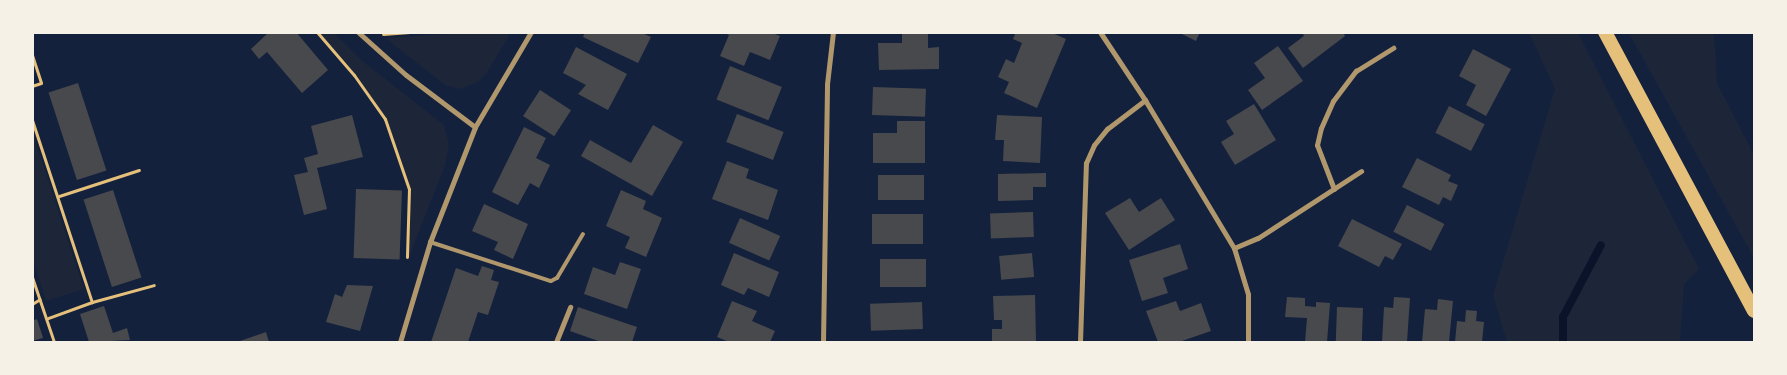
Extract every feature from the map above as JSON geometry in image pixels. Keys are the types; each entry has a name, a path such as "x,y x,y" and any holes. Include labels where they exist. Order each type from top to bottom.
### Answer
{"highway":[{"path":"1605,32 1754,311"}],"street":[{"path":"358,32 406,75 475,127"},
{"path":"400,342 430,242 475,127 531,32"},
{"path":"823,342 827,84 833,32"},
{"path":"1100,32 1145,100 1234,248 1248,294 1248,342"},
{"path":"1334,189 1317,145 1321,128 1333,101 1356,72 1393,48"},
{"path":"1080,342 1086,162 1107,129 1145,100"},
{"path":"1234,248 1258,238 1361,172"},
{"path":"556,342 570,307"}],"lane":[{"path":"430,242 551,281 556,278 583,234"}],"path":[{"path":"317,32 354,75 385,118 396,146 408,189 406,262 415,293"},
{"path":"32,55 41,84 32,86"},
{"path":"32,120 59,196 92,302"},
{"path":"59,196 139,170"},
{"path":"32,277 48,318 54,342"},
{"path":"48,318 92,302 154,285"},
{"path":"32,304 40,299"}],"shaded area":[{"path":"479,32 506,33 509,36 486,74 478,82 460,89 445,85 385,38"},
{"path":"317,33 334,33 361,60 444,125 449,144 445,165 407,262 409,189 385,118 354,75"},
{"path":"1529,33 1578,33 1699,269 1684,284 1680,342 1507,342 1493,295 1555,89"},
{"path":"1629,33 1714,33 1717,83 1754,155 1754,258"},
{"path":"33,134 84,289 46,301 33,260"}],"building":[{"path":"269,32 296,32 328,70 302,93 267,52 259,59 251,49"},
{"path":"585,32 640,32 651,37 638,63 583,37"},
{"path":"722,32 770,32 780,36 770,60 750,52 744,66 720,56 729,35"},
{"path":"902,32 928,32 928,48 939,47 939,69 879,70 878,43 902,43"},
{"path":"1016,32 1050,32 1066,39 1037,108 1004,93 1009,82 998,77 1006,59 1014,63 1022,43 1013,39"},
{"path":"1178,32 1200,32 1196,41"},
{"path":"1302,32 1343,32 1345,36 1303,68 1288,48 1304,36"},
{"path":"1278,46 1303,81 1262,110 1248,90 1265,78 1254,63"},
{"path":"576,47 627,74 608,110 578,94 586,85 563,73"},
{"path":"1473,49 1511,69 1486,116 1466,105 1476,85 1459,76"},
{"path":"730,66 782,87 768,120 717,99"},
{"path":"78,83 106,170 77,180 49,93"},
{"path":"873,87 926,89 925,117 872,115"},
{"path":"540,90 571,110 554,136 523,116"},
{"path":"1254,104 1276,140 1235,165 1221,142 1234,134 1226,121"},
{"path":"1449,106 1485,124 1471,151 1435,133"},
{"path":"737,114 784,132 773,160 726,142"},
{"path":"352,115 363,157 317,168 327,209 304,215 294,175 308,172 304,158 318,154 311,126"},
{"path":"997,115 1042,117 1040,163 1003,161 1004,140 995,140"},
{"path":"897,121 925,121 925,163 873,163 873,133 897,133"},
{"path":"653,125 683,142 652,196 581,156 590,140 631,163"},
{"path":"524,127 546,138 536,158 550,165 539,188 530,183 518,205 492,192"},
{"path":"1417,158 1451,175 1448,181 1458,185 1451,201 1443,197 1439,205 1402,187"},
{"path":"727,161 749,169 746,178 778,190 768,220 712,199"},
{"path":"1046,173 1046,187 1033,187 1033,200 998,201 998,174"},
{"path":"878,175 924,175 924,200 878,200"},
{"path":"356,189 402,191 400,260 354,258"},
{"path":"113,190 141,277 112,287 84,200"},
{"path":"621,190 646,201 643,209 662,218 646,257 625,248 630,237 606,226"},
{"path":"1130,198 1139,212 1161,198 1175,220 1129,250 1105,213"},
{"path":"484,204 528,224 513,259 494,250 498,242 472,231"},
{"path":"1407,205 1444,224 1431,251 1393,232"},
{"path":"1033,212 1034,237 991,238 990,214"},
{"path":"872,214 923,214 923,244 872,244"},
{"path":"740,218 780,236 769,261 729,243"},
{"path":"1352,219 1402,244 1393,260 1385,256 1379,267 1338,246"},
{"path":"1180,244 1188,269 1163,278 1168,293 1142,301 1129,260"},
{"path":"734,253 779,272 769,297 748,288 744,295 721,285"},
{"path":"1032,253 1034,277 1001,280 999,256"},
{"path":"880,259 926,259 926,287 880,287"},
{"path":"620,262 641,269 627,309 584,294 593,267 615,275"},
{"path":"482,266 494,270 491,280 499,282 488,315 478,312 468,342 431,342 456,268 478,276"},
{"path":"347,285 373,286 360,331 326,322 335,294 342,297"},
{"path":"1035,295 1036,341 992,342 992,329 1002,329 1002,320 994,320 993,296"},
{"path":"1287,297 1305,298 1305,306 1316,307 1316,302 1330,303 1327,342 1305,342 1307,318 1285,317"},
{"path":"1394,297 1410,298 1407,342 1382,342 1384,307 1393,308"},
{"path":"1438,299 1453,301 1449,342 1422,342 1425,309 1437,310"},
{"path":"732,301 757,311 752,321 775,331 770,342 729,342 717,337"},
{"path":"1176,301 1180,311 1201,303 1211,331 1179,342 1158,342 1146,311"},
{"path":"922,302 923,329 871,331 870,304"},
{"path":"104,306 113,333 127,328 130,340 89,342 80,314"},
{"path":"578,307 637,327 632,342 601,342 570,331"},
{"path":"1337,307 1363,308 1362,342 1336,342"},
{"path":"1466,310 1477,311 1476,321 1484,322 1482,342 1455,342 1457,321 1465,322"},
{"path":"37,319 43,338 32,341 32,321"},
{"path":"266,332 269,342 237,342"}],"waterway":[{"path":"1563,342 1563,317 1601,245"}]}
